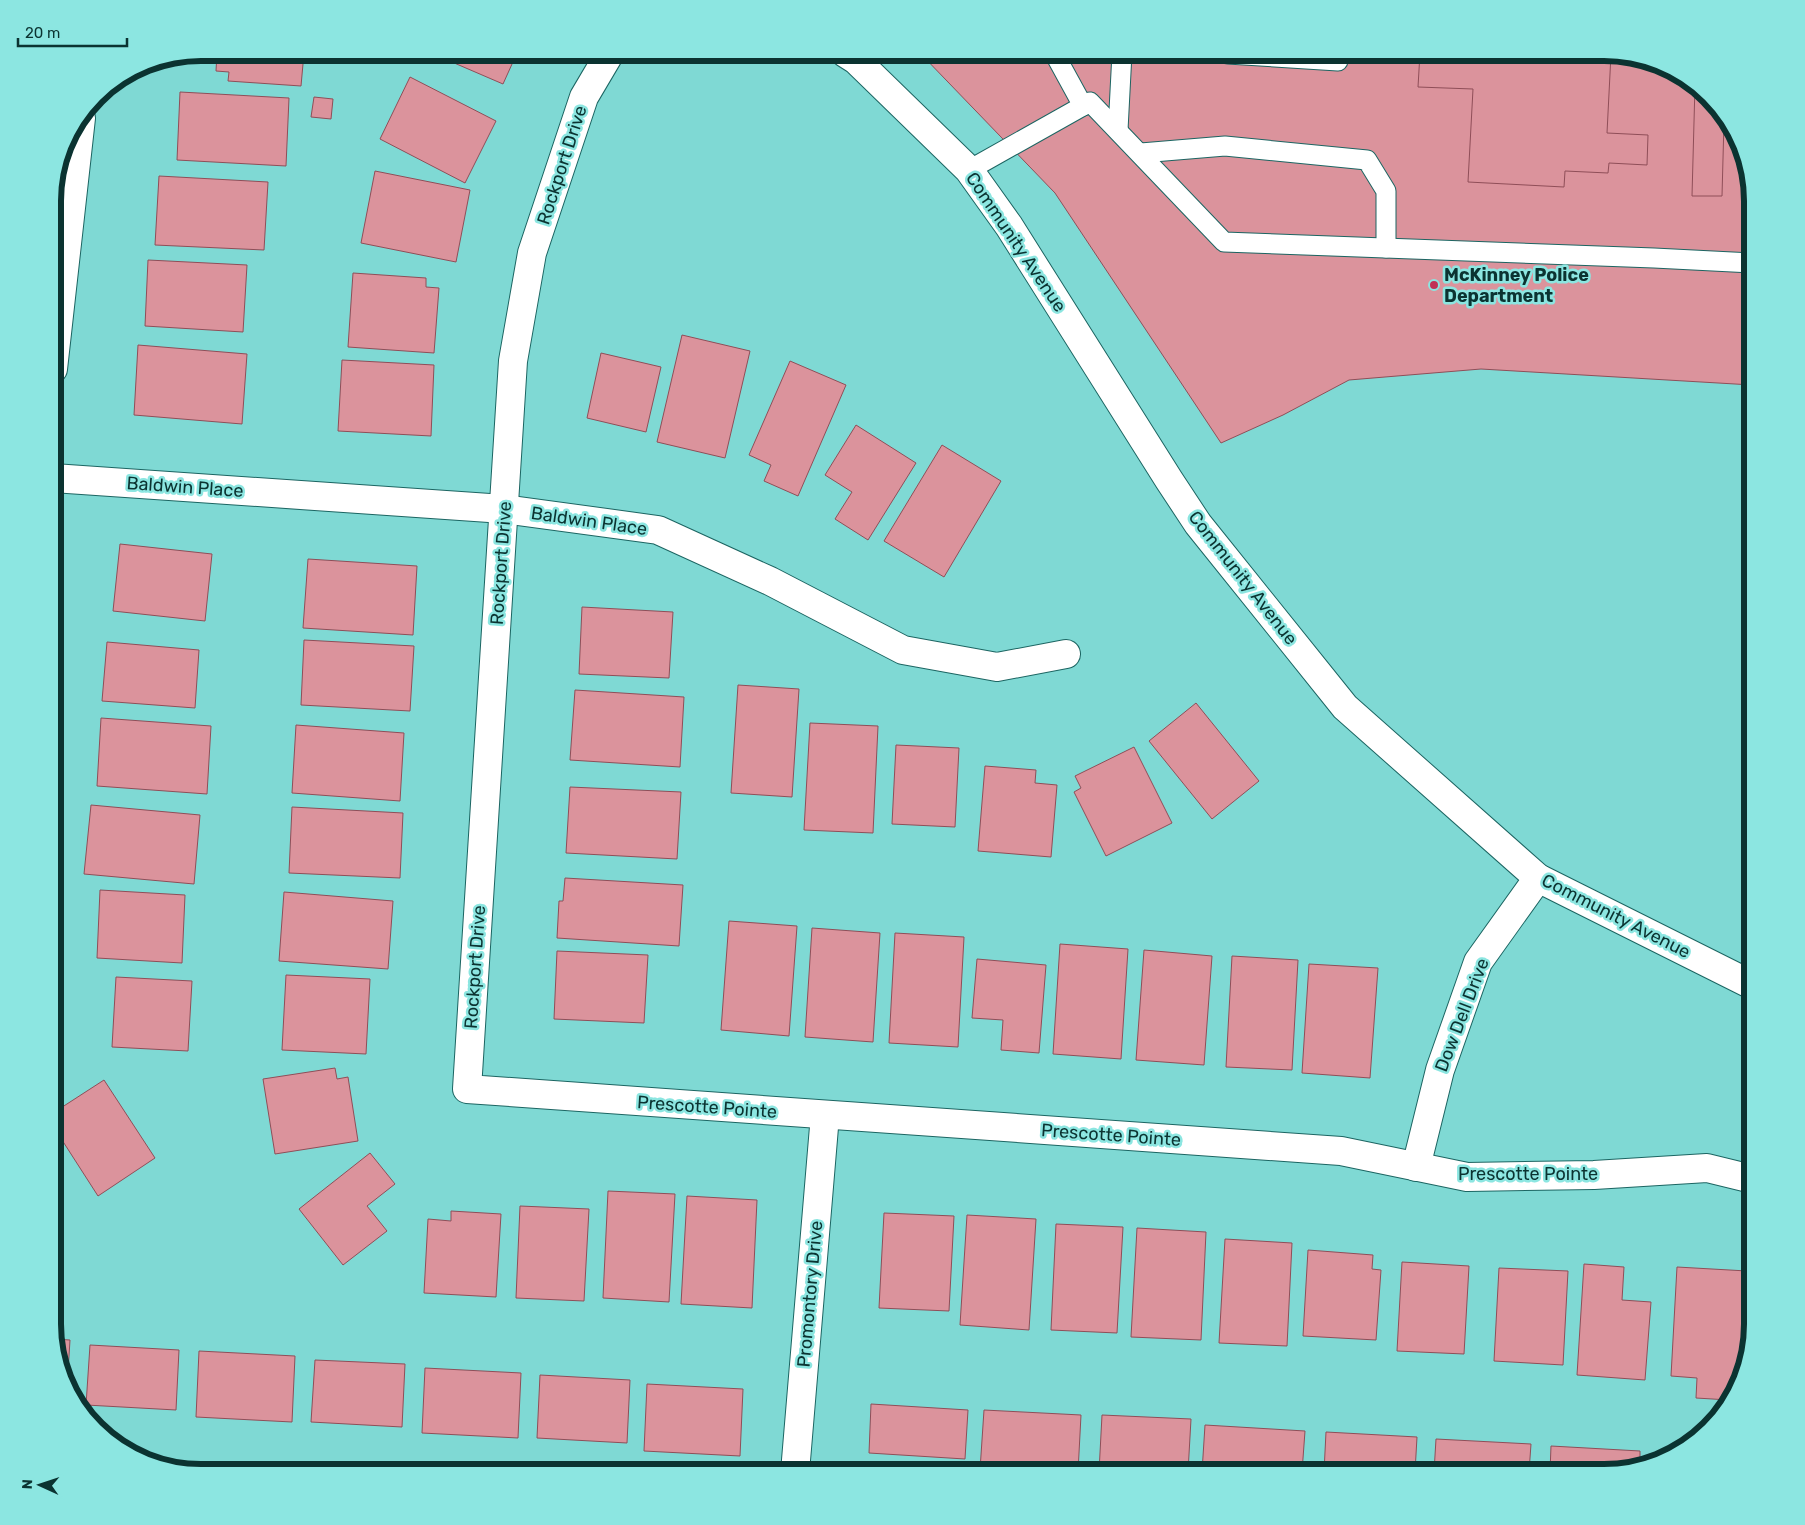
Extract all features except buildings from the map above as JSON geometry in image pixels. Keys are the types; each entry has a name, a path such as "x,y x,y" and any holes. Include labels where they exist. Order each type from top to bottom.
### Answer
{"street":[{"name":"Rockport Drive","path":"467,1089 513,360 532,253 584,97 604,62"},
{"name":"Community Avenue","path":"858,62 969,170 1009,226 1198,524 1345,707 1538,878 1744,980"},
{"path":"62,288 79,132"},
{"name":"Baldwin Place","path":"62,479 504,509 658,530 770,581 903,650 997,667 1066,654"},
{"name":"Dow Dell Drive","path":"1416,1166 1440,1070 1478,962 1538,878"},
{"name":"Prescotte Pointe","path":"467,1089 1341,1152 1467,1177 1594,1175 1707,1168 1744,1177"},
{"name":"Promontory Drive","path":"796,1464 825,1115"}],"lane":[{"path":"1059,61 1083,106"},
{"path":"1118,130 1122,61"},
{"path":"969,170 1090,102 1141,153 1224,242 1744,263"},
{"path":"1141,153 1225,146 1367,160 1386,191 1386,248"}],"place":[{"name":"McKinney Police Department","path":"1434,285"}]}
